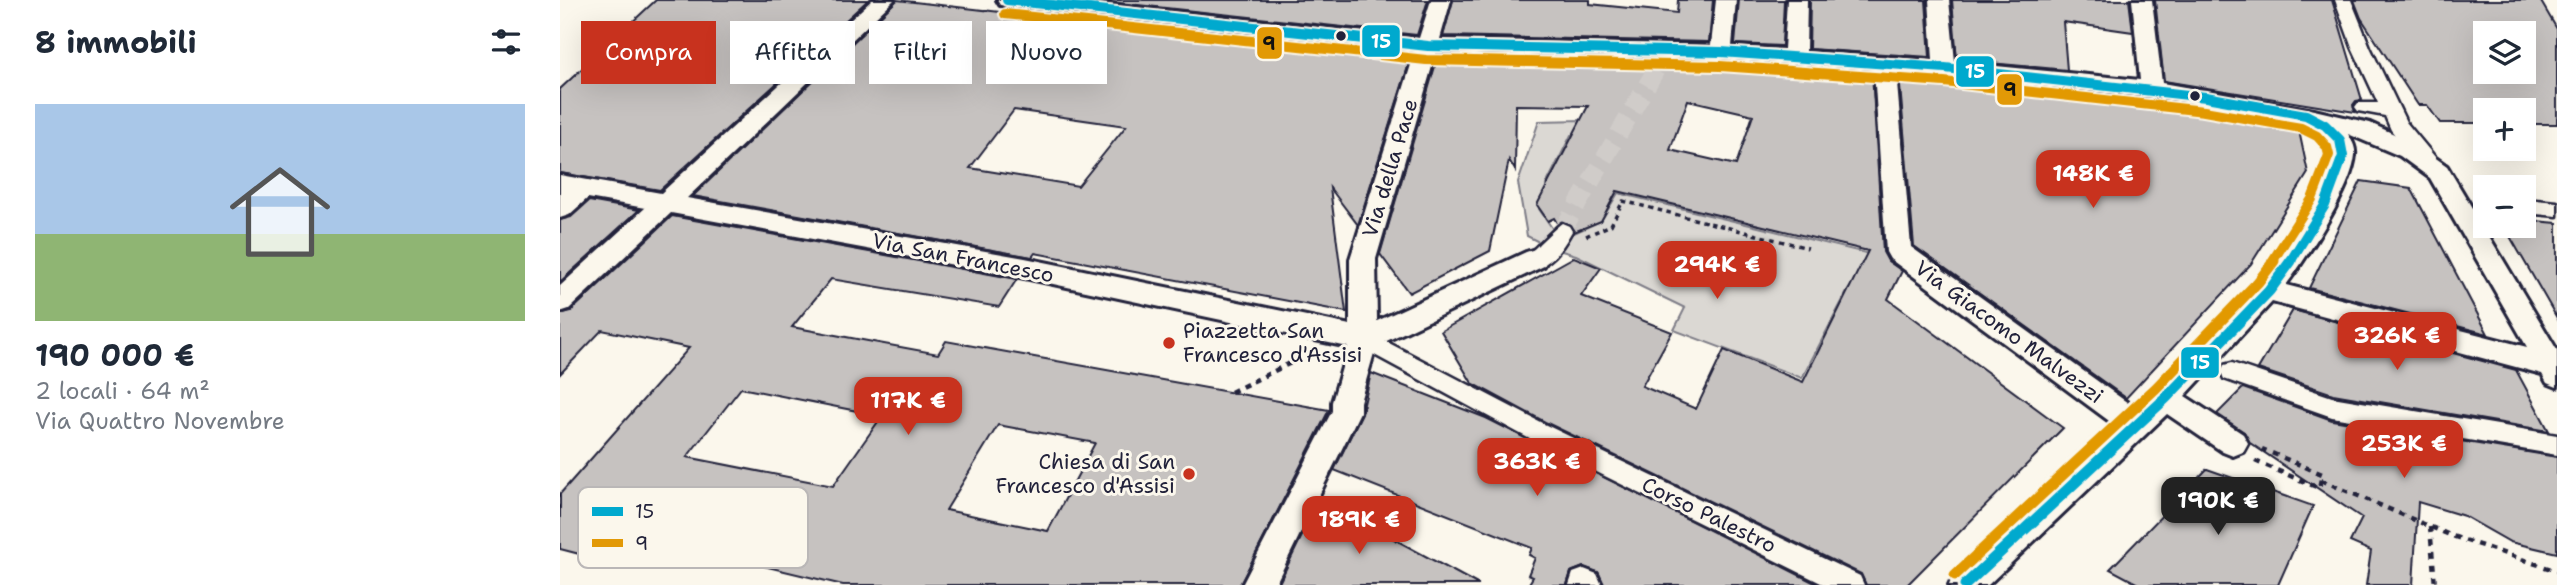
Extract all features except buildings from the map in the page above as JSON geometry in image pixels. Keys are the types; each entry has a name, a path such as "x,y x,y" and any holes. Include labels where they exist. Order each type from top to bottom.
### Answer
{"street":[{"path":"560,302 884,0"},
{"path":"1007,0 1428,46 1663,57 1721,52 1945,68 2152,89 2338,122 2386,138 2428,162"},
{"name":"Via della Pace","path":"1258,585 1346,412 1346,402 1364,340 1363,259 1441,0"},
{"path":"1721,52 1726,0"},
{"path":"1795,57 1797,0"},
{"path":"1940,0 1945,68"},
{"path":"2142,0 2152,89"},
{"path":"2343,0 2361,47 2398,125 2448,183 2554,370"},
{"name":"Via Giacomo Malvezzi","path":"1884,63 1899,252 2137,425"},
{"path":"2364,107 2391,111"},
{"path":"1965,585 2166,398 2269,291 2300,249 2325,205 2343,156 2340,140 2334,132 2314,118"},
{"path":"2343,156 2373,150 2428,162"},
{"path":"560,209 572,186"},
{"name":"Via San Francesco","path":"572,186 1025,268 1364,340"},
{"path":"2536,207 2557,209"},
{"path":"1364,340 1535,259 1551,248 1560,234"},
{"path":"2269,291 2554,370"},
{"name":"Corso Palestro","path":"1364,340 1536,431 1851,585"},
{"path":"2232,372 2332,407 2557,445"},
{"path":"2166,398 2234,443"}],"path":[{"path":"1560,234 1574,241 1611,225 1623,201 1808,248"},
{"path":"1231,393 1309,354"},
{"path":"2321,480 2430,527 2557,571"},
{"path":"2430,527 2435,585"}],"shaded area":[{"path":"1583,120 1577,135 1571,135 1546,185 1550,188 1539,209 1552,228 1572,234 1601,221 1618,193 1874,255 1848,290 1802,378 1674,330 1685,308 1576,255 1551,248 1527,236 1518,183 1539,121"}],"tunnel":[{"path":"1562,231 1660,63"}],"transit line":[{"name":"15","path":"1007,0 1428,46 1721,52 1945,68 2206,97 2306,115 2325,125 2340,140 2343,156 2325,205 2300,249 2269,291 2166,398 1965,585"},
{"name":"9","path":"1005,14 1426,60 1720,66 1944,82 2204,111 2301,128 2317,136 2327,147 2329,155 2312,199 2288,241 2258,282 2156,388 1955,575"}],"place":[{"name":"Piazzetta San Francesco d'Assisi","path":"1169,343"},
{"name":"Chiesa di San Francesco d'Assisi","path":"1189,474"}]}
